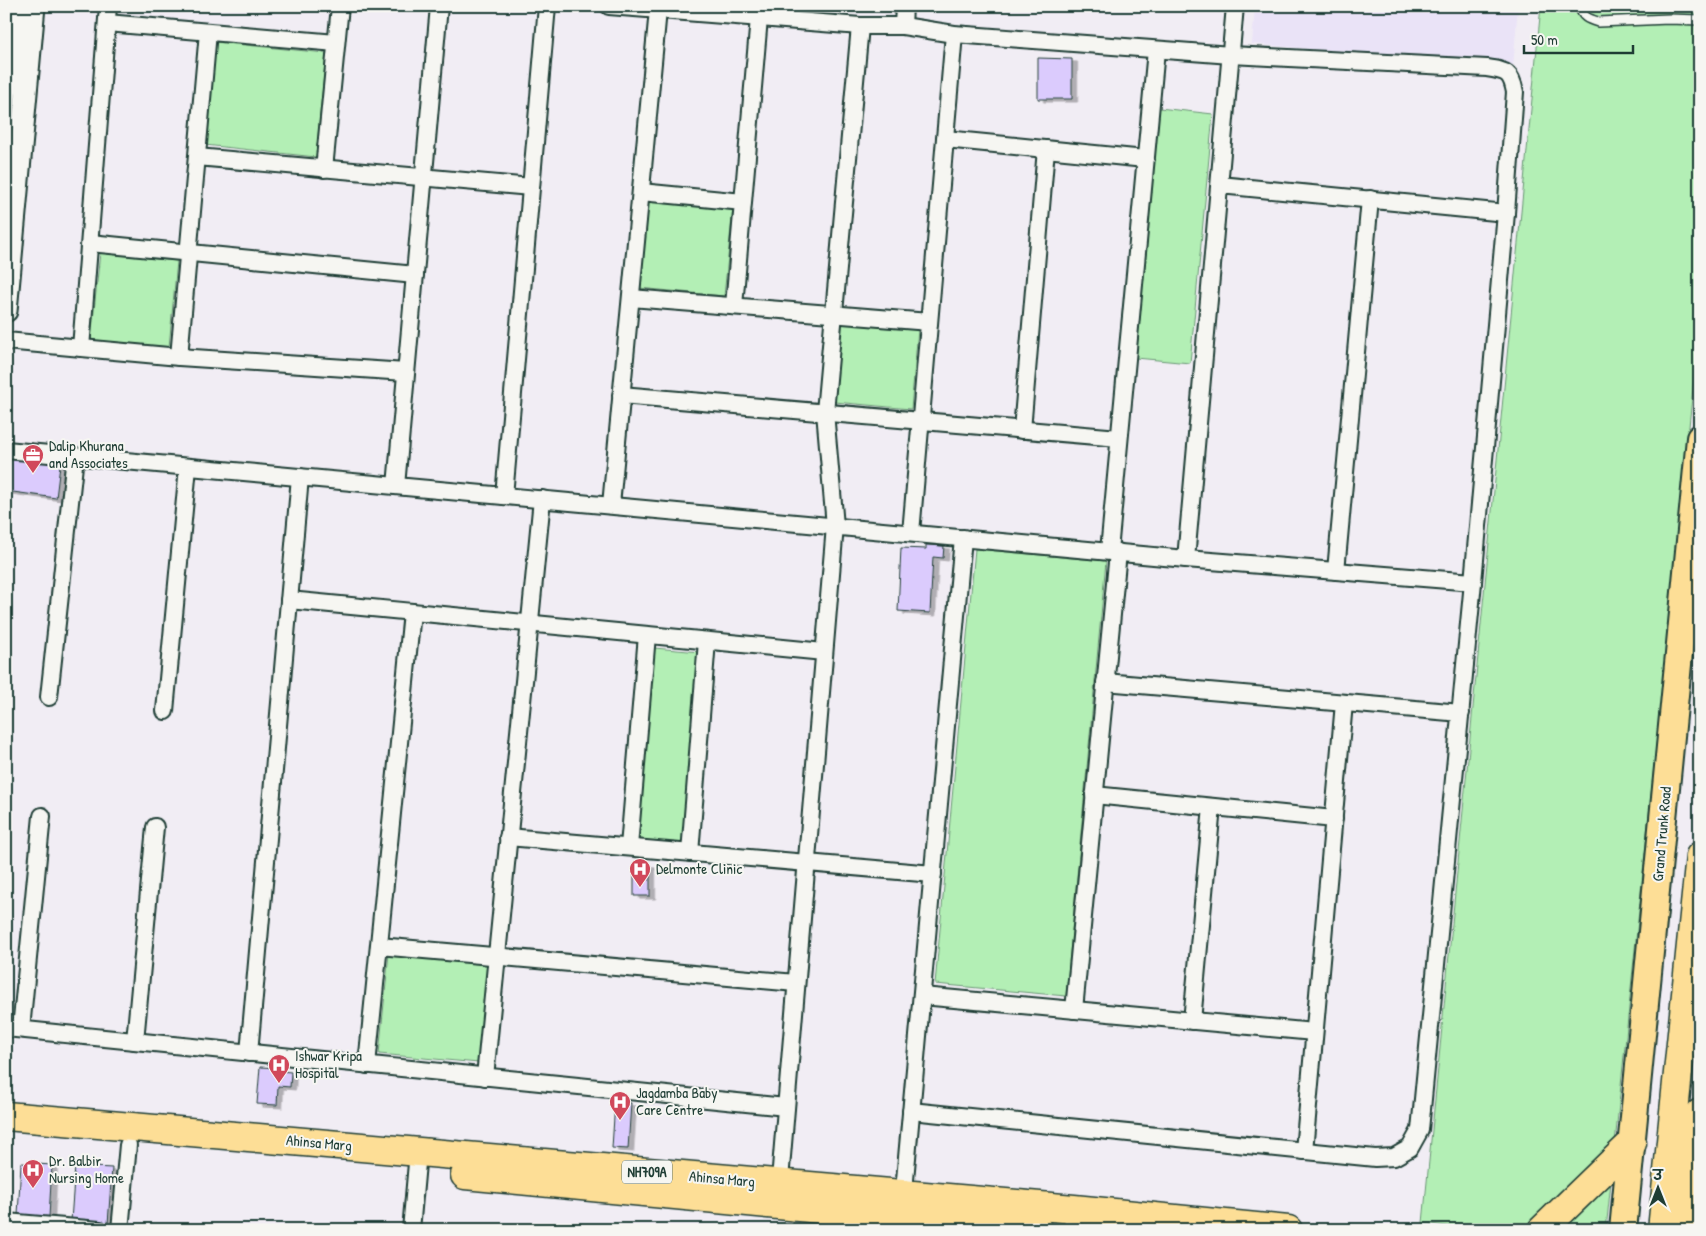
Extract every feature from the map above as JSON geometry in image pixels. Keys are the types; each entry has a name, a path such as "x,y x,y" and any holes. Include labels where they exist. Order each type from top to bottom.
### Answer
{"highway":[{"path":"1662,1230 1700,856"},
{"path":"1688,1230 1700,1113"},
{"name":"Ahinsa Marg","path":"6,1116 417,1161 903,1206 1073,1219 1288,1230"},
{"name":"Ahinsa Marg","path":"6,1134 128,1145 417,1161"},
{"path":"1542,1230 1632,1143"},
{"name":"Ahinsa Marg","path":"903,1206 1038,1230"}],"main road":[{"name":"Grand Trunk Road","path":"1623,1230 1700,438"}],"street":[{"path":"6,311 14,6"},
{"path":"6,90 13,84 34,6"},
{"path":"81,348 108,6"},
{"path":"324,169 340,6"},
{"path":"396,486 438,6"},
{"path":"504,496 548,6"},
{"path":"609,6 667,9 860,26 902,26 954,34 1156,50 1503,70 1512,78 1515,92 1506,213 1461,713 1420,1130 1410,1148 1394,1157 1374,1158 911,1111"},
{"path":"902,26 904,6"},
{"path":"1186,559 1235,6"},
{"path":"610,506 641,192 667,9"},
{"path":"734,306 759,18"},
{"path":"107,23 336,43"},
{"path":"778,1194 835,526 825,412 860,26"},
{"path":"179,357 208,32"},
{"path":"911,533 954,34"},
{"path":"1074,1010 1105,682 1120,438 1156,50"},
{"path":"944,139 1145,159"},
{"path":"1022,430 1046,149"},
{"path":"197,157 531,188"},
{"path":"1220,185 1506,213"},
{"path":"641,192 743,202"},
{"path":"1336,571 1370,199"},
{"path":"90,243 415,275"},
{"path":"631,298 929,322"},
{"path":"6,341 179,357 406,372"},
{"path":"621,395 1120,438"},
{"path":"6,450 1186,559 1473,582"},
{"path":"49,697 75,456"},
{"path":"165,711 188,467"},
{"path":"249,1053 300,477"},
{"path":"485,1077 542,499"},
{"path":"903,1206 963,538"},
{"path":"289,600 824,652"},
{"path":"367,1065 412,612"},
{"path":"629,847 648,635"},
{"path":"690,853 707,640"},
{"path":"1105,682 1461,713"},
{"path":"1304,1151 1344,703"},
{"path":"1094,795 1334,819"},
{"path":"1192,1021 1212,807"},
{"path":"42,816 13,1029 786,1107"},
{"path":"135,1041 155,827"},
{"path":"508,837 933,874"},
{"path":"379,946 796,983"},
{"path":"922,996 1314,1032"},
{"path":"120,1230 128,1145"},
{"path":"412,1230 417,1161"},
{"path":"6,1222 100,1230"}],"lane":[{"path":"1580,6 1582,14 1588,19 1598,22 1669,19 1700,20"}],"shaded area":[{"path":"1255,6 1518,6 1513,67 1252,44"}],"green space":[{"path":"1541,6 1700,6 1700,320 1606,1230 1480,1230 1423,1223"},
{"path":"215,42 326,53 316,157 205,145"},
{"path":"1159,108 1213,114 1190,363 1136,358"},
{"path":"647,199 733,208 724,296 639,288"},
{"path":"100,253 177,261 169,347 91,340"},
{"path":"841,323 918,329 911,409 835,402"},
{"path":"975,549 1106,561 1066,996 935,984"},
{"path":"654,648 700,652 683,846 637,842"},
{"path":"389,953 488,962 479,1063 379,1054"}],"building":[{"path":"1038,58 1072,59 1072,99 1038,99"},
{"name":"Dalip Khurana and Associates","path":"6,453 61,457 56,498 6,491"},
{"path":"926,545 944,546 943,558 933,557 930,613 898,611 901,548 926,549"},
{"path":"634,864 650,865 650,896 634,896"},
{"path":"260,1067 279,1068 279,1071 291,1072 290,1087 278,1086 277,1105 257,1104"},
{"path":"615,1102 631,1103 628,1149 612,1148"},
{"path":"21,1163 52,1165 49,1217 18,1215"},
{"path":"75,1166 112,1168 108,1224 71,1221"}],"place":[{"name":"Dalip Khurana and Associates","path":"33,474"},
{"name":"Delmonte Clinic","path":"640,888"},
{"name":"Ishwar Kripa Hospital","path":"279,1084"},
{"name":"Jagdamba Baby Care Centre","path":"620,1121"},
{"name":"Dr. Balbir Nursing Home","path":"33,1189"}]}
